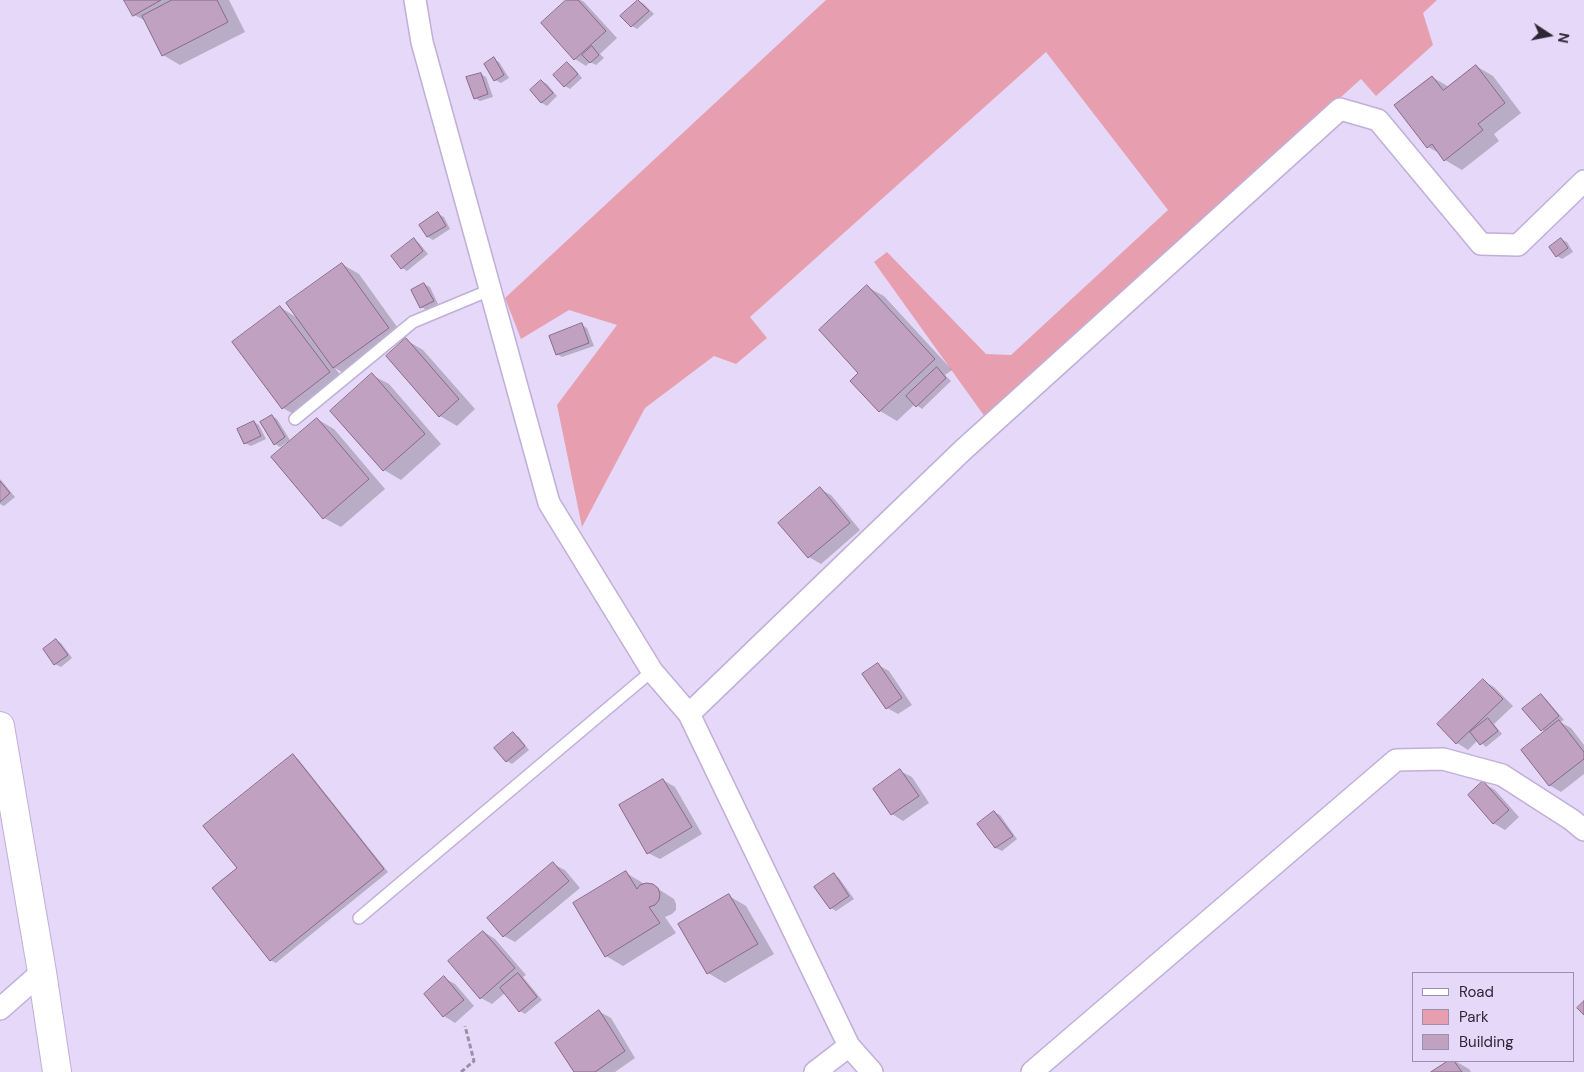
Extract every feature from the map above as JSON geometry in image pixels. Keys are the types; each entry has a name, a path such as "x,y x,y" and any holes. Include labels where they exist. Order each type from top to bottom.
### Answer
{"street":[{"path":"415,0 422,42 549,503 652,671 689,714 849,1046 872,1072"},
{"path":"689,714 963,450 1340,110 1378,120 1482,244 1518,245 1584,181"},
{"path":"0,726 57,1072"},
{"path":"1032,1072 1396,760 1443,759 1502,774 1580,820"},
{"path":"0,1009 42,972"},
{"path":"815,1072 849,1046"}],"lane":[{"path":"295,419 413,322 490,290"},
{"path":"358,918 652,671"}],"path":[{"path":"461,1072 474,1061 464,1026"}],"green space":[{"path":"826,0 1437,0 1423,13 1433,45 1376,96 1361,79 985,417 874,262 887,252 986,354 1011,355 1168,210 1046,52 750,317 767,338 736,364 714,356 645,408 582,527 557,405 617,325 569,310 521,339 505,298"}],"building":[{"path":"124,0 161,0 133,16"},
{"path":"172,0 217,0 228,22 162,56 142,16"},
{"path":"566,0 578,0 606,31 574,60 541,23"},
{"path":"638,0 649,11 631,27 620,16"},
{"path":"592,46 599,55 590,63 582,55"},
{"path":"494,57 504,75 494,81 484,64"},
{"path":"567,62 578,74 564,87 553,75"},
{"path":"1476,65 1505,103 1478,124 1483,130 1444,161 1432,144 1427,148 1394,105 1432,76 1443,90"},
{"path":"481,73 488,94 474,99 466,77"},
{"path":"541,80 553,93 541,103 530,90"},
{"path":"438,212 446,226 427,237 419,225"},
{"path":"414,238 423,251 401,269 391,256"},
{"path":"1561,238 1568,248 1556,257 1549,247"},
{"path":"342,263 389,328 333,368 286,303"},
{"path":"424,283 434,301 420,308 411,290"},
{"path":"867,285 935,359 879,412 850,381 858,373 819,330"},
{"path":"280,306 330,372 282,409 232,342"},
{"path":"582,323 589,343 556,355 549,336"},
{"path":"406,338 459,399 439,417 386,356"},
{"path":"937,367 946,378 916,407 906,396"},
{"path":"372,373 425,434 383,471 330,411"},
{"path":"272,415 285,437 274,445 260,422"},
{"path":"317,418 369,479 323,519 271,457"},
{"path":"254,421 261,436 244,444 237,429"},
{"path":"0,481 10,493 0,502"},
{"path":"820,487 850,523 808,558 778,523"},
{"path":"56,639 68,655 54,665 43,649"},
{"path":"878,663 902,698 886,709 862,674"},
{"path":"1483,679 1503,699 1456,744 1437,724"},
{"path":"1541,694 1559,716 1541,731 1522,709"},
{"path":"1488,718 1498,731 1480,745 1470,732"},
{"path":"1559,720 1584,752 1584,759 1549,786 1521,750"},
{"path":"513,732 525,746 506,762 494,748"},
{"path":"293,754 384,869 270,961 212,888 237,868 203,826"},
{"path":"900,769 919,796 891,815 873,789"},
{"path":"663,779 692,827 647,854 619,805"},
{"path":"1483,781 1509,810 1493,824 1468,795"},
{"path":"994,811 1013,836 995,848 977,824"},
{"path":"553,862 569,881 503,937 487,918"},
{"path":"626,871 637,889 640,885 646,883 653,884 658,888 659,900 655,905 649,907 660,923 605,957 573,903"},
{"path":"834,873 849,896 830,909 814,887"},
{"path":"729,894 758,944 707,974 678,924"},
{"path":"483,931 515,968 480,999 448,961"},
{"path":"518,973 537,997 519,1012 500,988"},
{"path":"444,976 464,1000 443,1017 424,994"},
{"path":"1584,1001 1584,1015 1577,1008"},
{"path":"599,1010 625,1051 595,1072 574,1072 555,1043"},
{"path":"1446,1062 1455,1062 1462,1072 1431,1072"}]}
